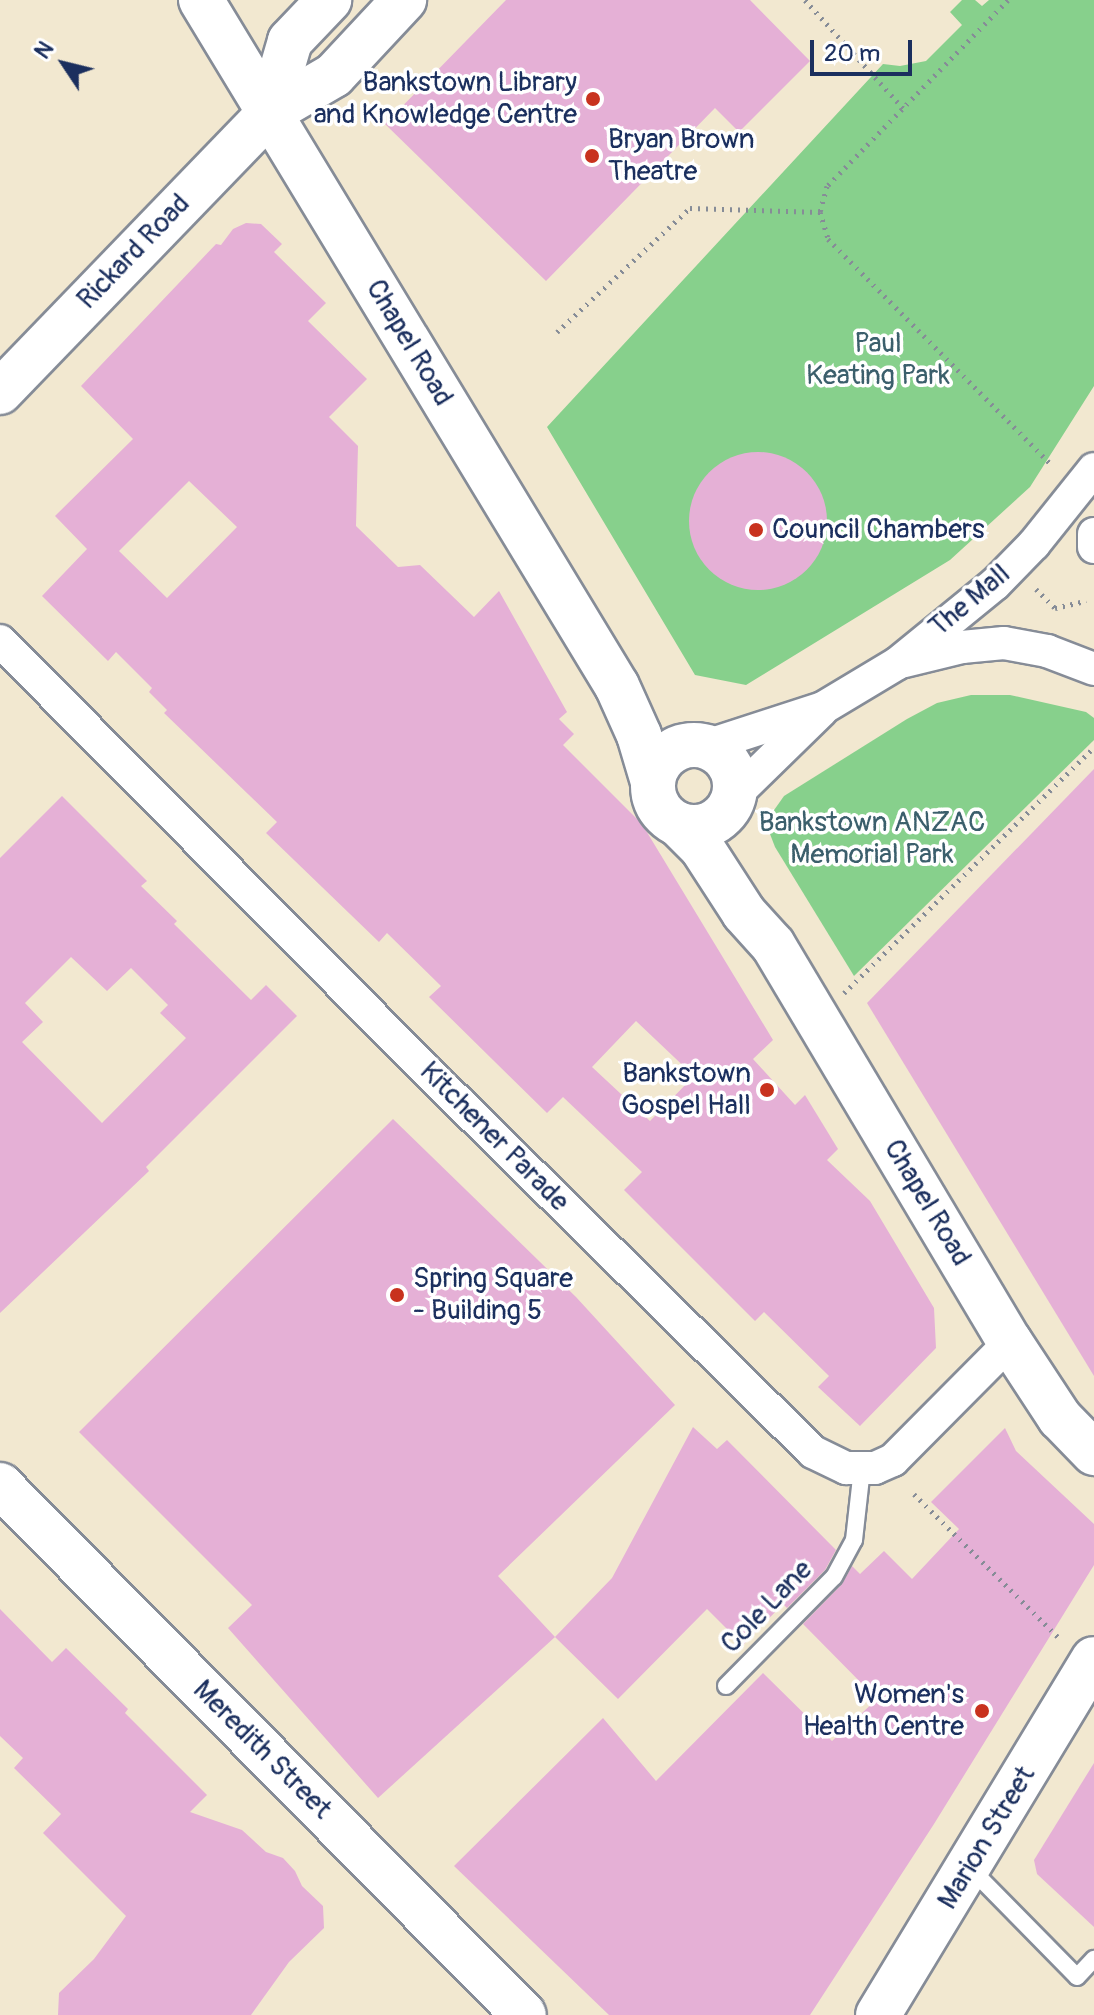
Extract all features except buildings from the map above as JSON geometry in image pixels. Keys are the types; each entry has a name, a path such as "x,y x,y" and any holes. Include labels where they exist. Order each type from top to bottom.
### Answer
{"street":[{"name":"Chapel Road","path":"201,0 617,686 639,735 653,782"},
{"name":"Rickard Road","path":"269,113 290,41 329,0"},
{"name":"Rickard Road","path":"0,392 269,113 334,75 404,0"},
{"name":"The Mall","path":"703,745 823,708 898,663 1014,566 1094,469"},
{"path":"1094,534 1094,547"},
{"name":"Kitchener Parade","path":"0,641 796,1438 830,1463 862,1469"},
{"path":"898,663 962,647 1004,643 1047,651 1094,669"},
{"name":"Chapel Road","path":"617,686 656,721 703,745"},
{"name":"The Mall","path":"732,800 823,708"},
{"path":"703,745 720,753 730,766 735,780 732,800 712,822 695,827 678,824 659,807 653,782 658,766 669,754 683,746 703,745"},
{"name":"Chapel Road","path":"732,800 742,856 761,893 773,945"},
{"name":"Chapel Road","path":"678,824 702,848 744,913 773,945 1010,1342 1060,1418 1094,1453"},
{"path":"862,1469 893,1460 1010,1342"},
{"name":"Meredith Street","path":"1,1487 524,2015"},
{"name":"Marion Street","path":"878,2015 970,1868 1094,1659"}],"lane":[{"name":"Cole Lane","path":"726,1686 834,1577 854,1540 862,1469"},
{"path":"970,1868 1077,1977 1094,1986"},
{"path":"1077,1977 1094,1959"}],"path":[{"path":"805,0 903,108"},
{"path":"1008,0 827,186 820,212 828,239 1052,465"},
{"path":"557,332 690,208 820,212"},
{"path":"1033,586 1055,608 1086,601"},
{"path":"841,995 1094,747"},
{"path":"914,1494 1058,1637"}],"green space":[{"name":"Paul Keating Park","path":"962,0 975,0 982,6 989,0 1094,0 1094,386 1030,487 950,560 746,685 695,675 547,427 883,64 900,66 926,61 962,25 950,12"},
{"name":"Bankstown ANZAC Memorial Park","path":"971,695 1010,695 1086,712 1094,718 1094,740 854,976 775,847 770,834 772,813 784,796 907,719 937,703"}],"place":[{"name":"Bankstown Library and Knowledge Centre","path":"593,99"},
{"name":"Bryan Brown Theatre","path":"592,156"},
{"name":"Council Chambers","path":"756,530"},
{"name":"Bankstown Gospel Hall","path":"767,1090"},
{"name":"Spring Square - Building 5","path":"397,1295"},
{"name":"Women's Health Centre","path":"982,1711"}]}
